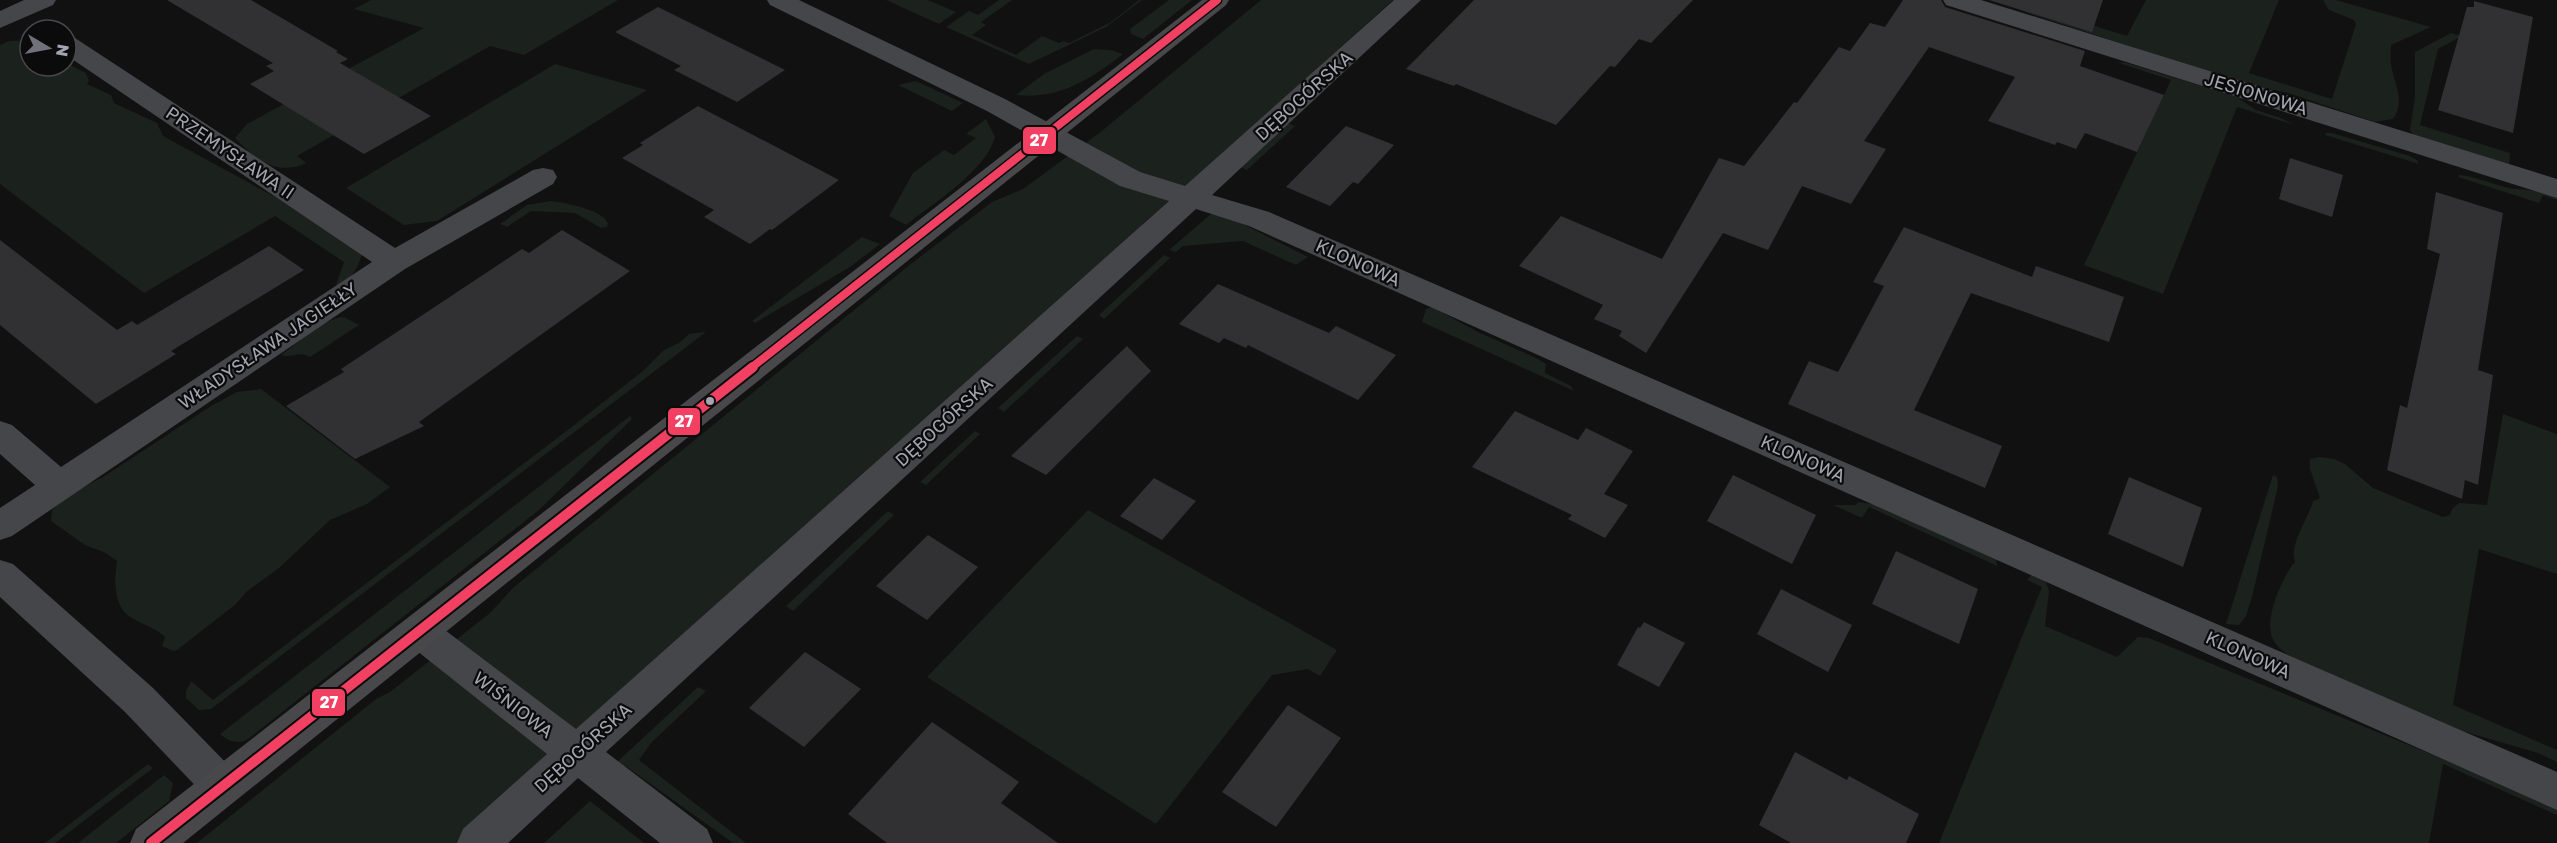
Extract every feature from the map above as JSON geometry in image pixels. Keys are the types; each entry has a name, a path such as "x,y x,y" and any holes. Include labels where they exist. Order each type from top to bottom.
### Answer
{"main road":[{"path":"151,843 1217,0"}],"street":[{"path":"9,16 44,0"},
{"name":"KLONOWA","path":"779,0 820,7 1130,179 1259,219 2557,791"},
{"name":"DĘBOGÓRSKA","path":"478,843 1408,0"},
{"name":"JESIONOWA","path":"1955,0 2557,189"},
{"name":"PRZEMYSŁAWA II","path":"78,51 394,262"},
{"name":"WŁADYSŁAWA JAGIEŁŁY","path":"0,526 394,262 543,177"},
{"path":"0,434 58,485"},
{"path":"0,575 139,700 222,786"},
{"name":"WIŚNIOWA","path":"420,632 692,843"}],"shaded area":[{"path":"371,0 618,0 524,55 490,46 297,156 306,163 295,167 276,167 250,152 235,138 247,124 424,28 354,9"},
{"path":"886,0 928,0 956,12 939,24"},
{"path":"999,0 1012,0 981,22 986,25 972,35 1016,55 1042,36 1059,43 1063,41 1069,43 1111,22 1142,0 1106,27 1029,64 946,27 969,11 978,15"},
{"path":"1169,0 1192,0 1143,39 1131,34 1130,29"},
{"path":"1261,0 1393,0 1314,71 1276,110 1272,109 1144,223 1138,234 460,843 197,843 376,699 390,692 490,613 514,587 912,263 992,202 1023,189 1098,134"},
{"path":"2012,0 2127,36 2146,0 2279,0 2249,73 2332,99 2356,24 2354,20 2329,10 2323,0 2336,0 2431,27 2391,45 2391,64 2399,106 2393,119 2375,122 2288,93 2248,85 2028,13 2014,7"},
{"path":"2451,33 2462,36 2438,49 2420,125 2510,153 2509,167 2414,137 2410,130 2415,97 2415,52"},
{"path":"18,41 18,78 78,78 78,69 86,73 89,81 87,84 111,95 114,103 157,123 163,136 277,198 362,254 353,274 346,281 336,285 344,262 275,216 144,293 0,184 0,45"},
{"path":"1094,49 1111,50 1123,54 1099,72 1074,86 1046,94 1016,95 1044,74"},
{"path":"2116,62 2127,63 2237,97 2256,110 2294,125 2237,107 2163,294 2084,265 2171,80"},
{"path":"555,64 647,90 437,221 404,225 346,188"},
{"path":"916,81 963,103 952,111 898,85"},
{"path":"986,119 995,137 990,150 970,174 906,225 889,216 913,173 944,150 954,155 976,138 966,134"},
{"path":"1286,122 1295,126 1247,170 1239,166"},
{"path":"2326,133 2410,156 2419,164 2325,135"},
{"path":"2459,175 2505,187 2551,193 2557,195 2557,200 2543,195 2539,203 2458,177"},
{"path":"551,201 591,210 604,218 608,223 607,227 601,228 575,213 531,211 507,227 500,224 527,205"},
{"path":"1211,214 1233,219 1308,257 1296,265 1243,241 1183,246 1176,252 1169,250"},
{"path":"862,237 880,244 850,267 755,323 752,321"},
{"path":"1164,255 1170,258 1104,319 1099,315"},
{"path":"1432,307 1478,332 1538,359 1546,364 1545,373 1571,386 1574,391 1422,322 1426,309"},
{"path":"344,317 359,325 310,357 302,354 281,355 327,322"},
{"path":"706,332 211,709 199,710 186,698 186,691 191,681 213,700 569,429 643,371 664,350 679,343 689,334"},
{"path":"1077,336 1083,339 1004,412 998,408"},
{"path":"261,389 390,487 367,504 330,520 279,568 246,592 236,604 173,651 162,646 165,637 132,618 121,607 115,584 117,561 106,553 85,545 51,521 52,510 66,496 103,477 211,406 237,392"},
{"path":"2503,414 2557,434 2557,574 2479,549 2453,705 2557,750 2557,762 2538,753 2425,720 2292,658 2276,644 2271,633 2273,606 2281,585 2295,562 2297,539 2313,501 2320,498 2310,469 2310,459 2319,457 2334,459 2345,464 2373,488 2443,517 2450,515 2452,509 2459,503 2487,505"},
{"path":"630,416 632,419 539,510 248,739 241,742 233,741 220,734"},
{"path":"975,431 980,434 926,485 920,482"},
{"path":"2273,475 2277,477 2278,486 2252,597 2246,616 2239,625 2226,624"},
{"path":"1858,502 1873,504 1996,559 1997,566 1869,507 1862,518 1833,505 1856,505"},
{"path":"1088,510 1337,650 1320,676 1308,669 1272,675 1156,824 927,677"},
{"path":"888,511 894,515 793,611 786,606"},
{"path":"2032,574 2046,582 2049,591 2045,626 2117,657 2138,637 2149,638 2557,806 2557,815 2443,764 2429,843 1939,843 2042,587 2027,580"},
{"path":"698,687 706,691 651,743 639,760 746,843 733,843 617,762"},
{"path":"148,764 153,768 55,843 45,843"},
{"path":"164,775 173,783 169,801 116,843 78,843"},
{"path":"590,801 644,843 544,843"}],"building":[{"path":"167,0 251,0 348,59 340,63 431,116 364,154 250,84 274,71 266,66 273,63"},
{"path":"1474,0 1693,0 1651,43 1639,39 1615,67 1610,66 1556,125 1456,84 1454,86 1406,69"},
{"path":"1903,0 1941,0 1945,7 2085,51 2080,66 2164,95 2137,152 2085,133 2076,149 2057,142 2055,145 1988,121 2015,77 1929,47 1864,141 1886,149 1851,204 1802,186 1768,250 1723,233 1646,353 1619,336 1622,331 1594,319 1603,305 1519,266 1561,216 1662,259 1719,158 1744,166 1794,102 1797,103 1839,47 1850,51 1870,23 1885,27"},
{"path":"1989,0 2103,0 2092,32"},
{"path":"2474,1 2533,17 2513,133 2438,110 2467,7 2474,7"},
{"path":"658,7 785,70 737,102 674,70 681,66 615,32"},
{"path":"698,106 839,180 750,244 704,217 714,210 622,158 643,145 640,143"},
{"path":"1346,126 1394,145 1358,184 1353,182 1330,206 1286,187"},
{"path":"2290,158 2343,175 2332,217 2279,199"},
{"path":"2436,192 2503,213 2478,370 2493,375 2478,485 2465,480 2462,499 2387,470 2400,405 2407,408 2440,254 2427,249"},
{"path":"1904,227 2032,277 2036,266 2124,297 2109,342 1971,293 1914,410 2002,446 1985,488 1788,404 1809,361 1838,372 1884,286 1873,282"},
{"path":"562,230 630,271 419,422 424,426 355,459 286,406 344,372 341,369 522,249 529,253"},
{"path":"0,240 117,330 132,321 137,325 269,246 304,270 171,351 176,354 96,404 0,325"},
{"path":"1218,284 1329,333 1336,326 1396,355 1358,400 1248,345 1246,348 1224,338 1219,343 1179,324"},
{"path":"1127,346 1151,371 1046,475 1011,456"},
{"path":"1515,411 1578,440 1586,428 1633,451 1604,494 1628,505 1605,538 1568,519 1572,515 1472,467"},
{"path":"1733,475 1816,515 1792,564 1707,521"},
{"path":"2129,477 2202,508 2183,567 2108,534"},
{"path":"1154,478 1196,501 1162,540 1120,516"},
{"path":"928,535 978,567 927,620 876,586"},
{"path":"1896,551 1978,589 1959,644 1872,604"},
{"path":"1781,589 1852,625 1828,672 1757,634"},
{"path":"1644,622 1685,643 1659,687 1617,665 1638,627 1640,628"},
{"path":"805,652 861,689 804,747 749,708"},
{"path":"1288,705 1341,738 1276,827 1222,792"},
{"path":"932,722 1019,782 1001,803 1058,843 887,843 848,814"},
{"path":"1795,752 1847,780 1849,776 1919,814 1906,843 1791,843 1759,825"}],"transit line":[{"name":"27","path":"151,843 1217,0"}]}
